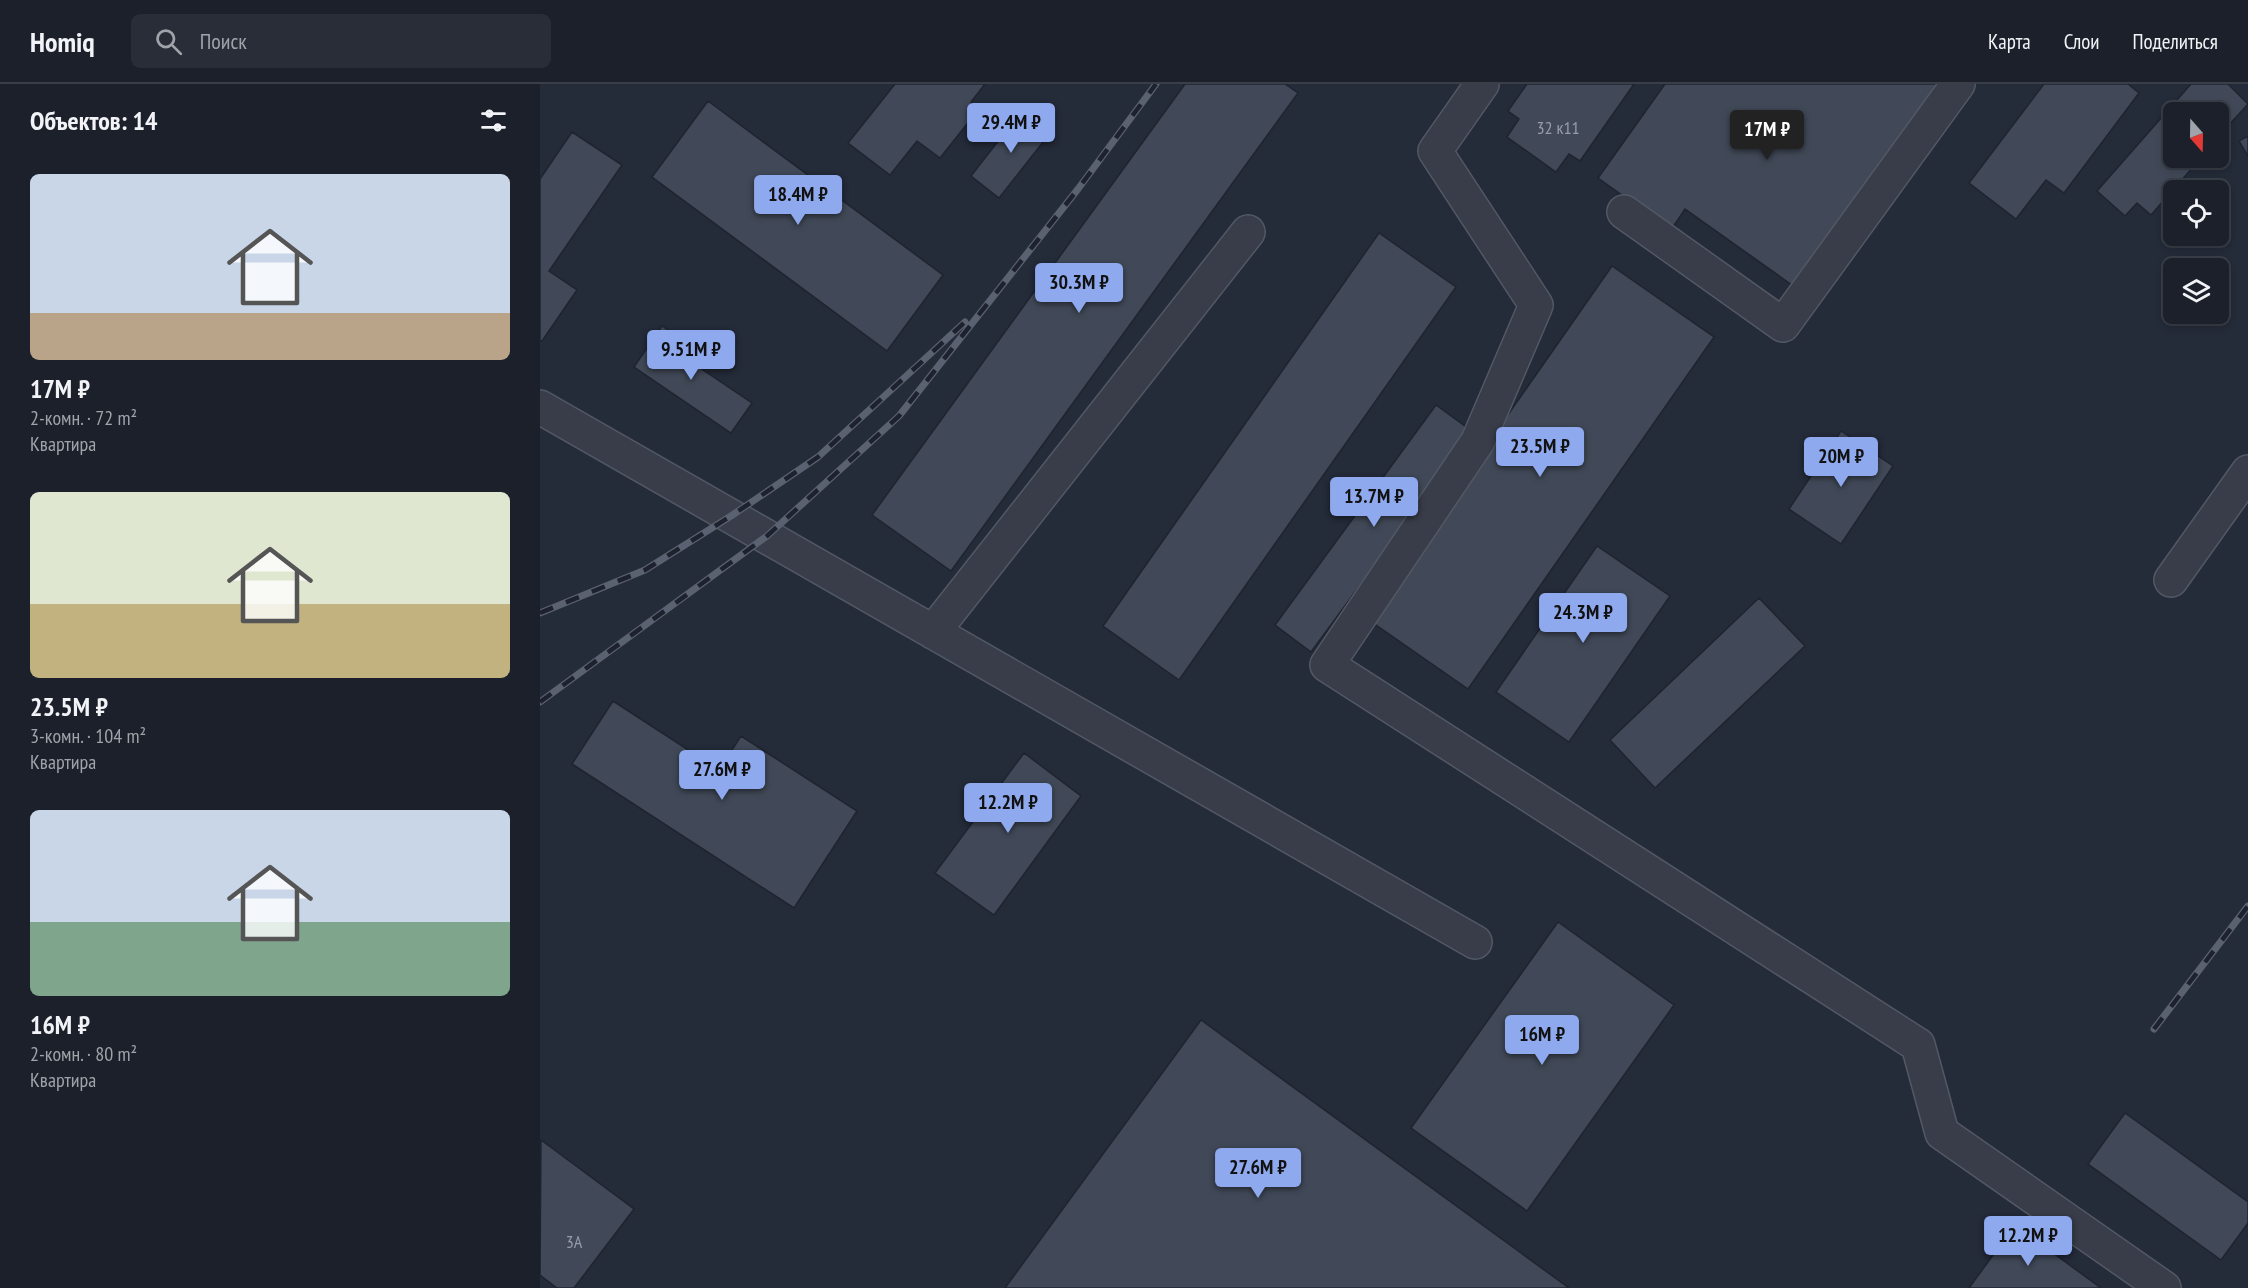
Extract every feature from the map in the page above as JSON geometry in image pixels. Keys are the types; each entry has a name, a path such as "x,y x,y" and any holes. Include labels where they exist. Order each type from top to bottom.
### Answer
{"lane":[{"path":"1482,84 1435,151 1536,305 1478,441 1327,665 1918,1045 1942,1133 2164,1288"},
{"path":"1624,212 1783,325 1958,84"},
{"path":"933,632 1248,232"},
{"path":"540,408 1475,942"},
{"path":"2171,580 2248,472"}],"building":[{"path":"895,84 985,84 971,102 979,109 940,158 917,141 890,175 848,143"},
{"path":"1185,84 1285,84 1298,93 951,571 872,515"},
{"path":"1527,84 1634,84 1580,161 1569,154 1556,172 1507,137 1519,119 1508,111"},
{"path":"1665,84 1945,84 1799,290 1685,209 1671,230 1598,178"},
{"path":"2044,84 2128,84 2139,93 2064,193 2046,180 2016,219 1969,183"},
{"path":"2191,84 2228,84 2248,104 2229,125 2229,102 2175,102"},
{"path":"708,101 943,275 887,351 652,177"},
{"path":"1023,109 1051,132 999,198 971,176"},
{"path":"2163,116 2163,168 2192,168 2182,180 2163,180 2163,201 2151,215 2137,203 2125,216 2097,191"},
{"path":"572,132 622,165 549,271 577,290 540,341 540,179"},
{"path":"2248,136 2248,156 2239,141"},
{"path":"1379,233 1456,287 1179,680 1103,626"},
{"path":"1612,266 1714,337 1468,689 1366,618"},
{"path":"662,326 692,346 684,357 752,403 731,433 634,367"},
{"path":"1436,405 1473,432 1311,652 1275,625"},
{"path":"1841,431 1893,466 1841,544 1789,509"},
{"path":"1597,546 1670,596 1569,742 1496,692"},
{"path":"1759,598 1805,646 1655,788 1610,740"},
{"path":"613,701 719,770 741,736 857,811 794,908 572,764"},
{"path":"1024,753 1081,796 994,915 935,873"},
{"path":"1558,922 1674,1005 1527,1211 1411,1128"},
{"path":"1201,1020 1569,1288 1005,1288"},
{"path":"2125,1113 2248,1202 2248,1223 2221,1260 2088,1164"},
{"path":"541,1140 634,1209 574,1288 557,1288 540,1275"},
{"path":"2015,1225 2101,1288 1969,1288"}],"railway":[{"path":"540,702 767,536 899,416 1078,189 1156,84"},
{"path":"540,613 645,570 731,516 818,457 965,322"},
{"path":"2154,1029 2248,906"}]}
